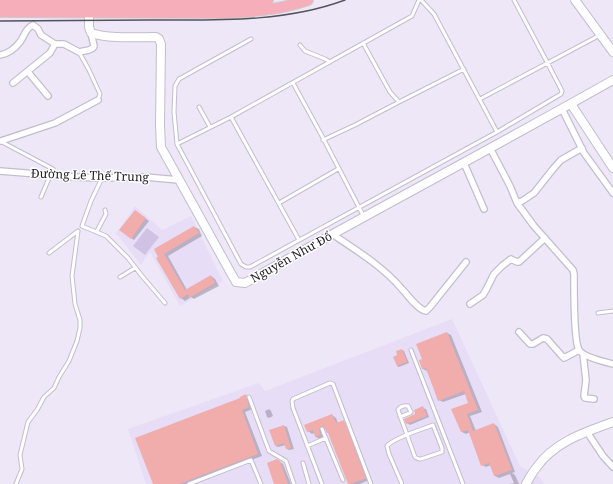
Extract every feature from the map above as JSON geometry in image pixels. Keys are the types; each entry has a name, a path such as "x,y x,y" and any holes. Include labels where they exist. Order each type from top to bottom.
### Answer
{"highway":[{"path":"0,2 113,1 238,4 268,0"},
{"path":"0,12 255,12 294,5 308,0"}],"street":[{"path":"575,0 613,52"},
{"path":"0,54 6,54 19,44 30,27 33,25 38,29 40,35 55,44 64,44 79,52 89,50 94,46 92,33 89,27 89,12"},
{"name":"Nguyễn Như Đổ","path":"92,33 110,36 156,37 159,39 161,44 161,147 236,282 245,283 613,80"},
{"path":"13,83 50,53 55,44"},
{"path":"28,72 48,96"},
{"path":"0,141 55,123 98,100"},
{"path":"571,104 613,168"},
{"path":"562,109 584,153 613,193"},
{"path":"490,148 510,186 517,203 534,226 573,270 576,339 581,352 586,380 584,396 585,398 594,399"},
{"path":"517,203 534,193 561,160 582,148"},
{"path":"464,163 484,209"},
{"name":"Đường Lê Thế Trung","path":"0,171 102,178 145,177 180,180"},
{"path":"332,234 380,268 424,311 430,307 466,262"},
{"path":"470,304 483,295 494,274 502,266 511,259 519,262 545,238"},
{"path":"519,332 530,344 533,344 543,338 547,339 564,358 581,352 613,364"},
{"path":"529,483 536,468 546,456 560,444 613,422"},
{"path":"587,432 603,456 613,467"}],"lane":[{"path":"177,144 231,117 412,16 420,0 434,14 497,132"},
{"path":"251,39 179,79 175,86 174,112 177,144 241,264 250,267 497,132 561,94 562,91 548,63 514,0"},
{"path":"480,99 600,35"},
{"path":"363,43 390,92 399,102"},
{"path":"300,45 305,51 330,62"},
{"path":"79,52 90,70 100,94 98,100"},
{"path":"323,140 464,69"},
{"path":"293,83 364,217"},
{"path":"199,107 210,127"},
{"path":"231,117 299,240"},
{"path":"0,141 53,169 41,197"},
{"path":"279,203 338,169"},
{"path":"49,253 78,231 82,226 91,201 102,178"},
{"path":"97,231 106,214 105,210"},
{"path":"82,226 106,236 128,258 165,303"},
{"path":"16,484 22,470 20,455 28,422 44,397 54,388 57,380 69,361 77,341 80,320 75,304 72,276 78,231"},
{"path":"120,277 136,268"},
{"path":"598,313 613,311"},
{"path":"411,350 463,484"},
{"path":"322,484 293,408 292,401 293,399 330,383 333,384 371,483 366,484"},
{"path":"249,396 269,451 286,461 294,484"},
{"path":"400,417 411,412 407,405 399,408 398,410 400,417 407,435 415,457 417,459 442,452 442,448 433,425 407,435 392,441 387,446 402,484"},
{"path":"322,429 343,480"},
{"path":"307,446 326,438"},
{"path":"189,484 251,460 261,484"},
{"path":"303,463 309,484"}],"shaded area":[{"path":"135,206 162,230 191,216 223,281 180,306 150,252 141,265 116,233"},
{"path":"147,228 159,237 145,255 133,246"},
{"path":"452,319 520,466 541,478 544,484 146,484 128,429 259,383 265,391"}],"building":[{"path":"135,210 146,218 131,239 119,230"},
{"path":"194,226 199,233 164,254 185,290 211,275 215,283 189,298 188,294 180,299 156,258 158,257 154,249"},
{"path":"447,332 478,410 467,414 473,431 494,423 512,470 494,476 489,463 481,466 468,430 461,432 451,409 468,403 464,391 438,401 426,368 422,369 419,360 422,359 416,344"},
{"path":"402,349 407,362 397,366 393,357 397,355 396,351"},
{"path":"246,394 249,407 242,410 258,454 179,484 153,484 135,438 240,398"},
{"path":"423,406 427,416 406,424 404,419 415,414 414,410"},
{"path":"332,414 336,423 344,420 366,478 348,484 328,433 324,427 320,427 319,430 321,435 315,437 313,430 307,432 304,425"},
{"path":"284,425 291,448 286,449 284,443 275,446 269,430"},
{"path":"277,459 280,461 288,484 274,484 267,463"}],"railway":[{"path":"0,21 248,19 297,13 345,0"}]}
